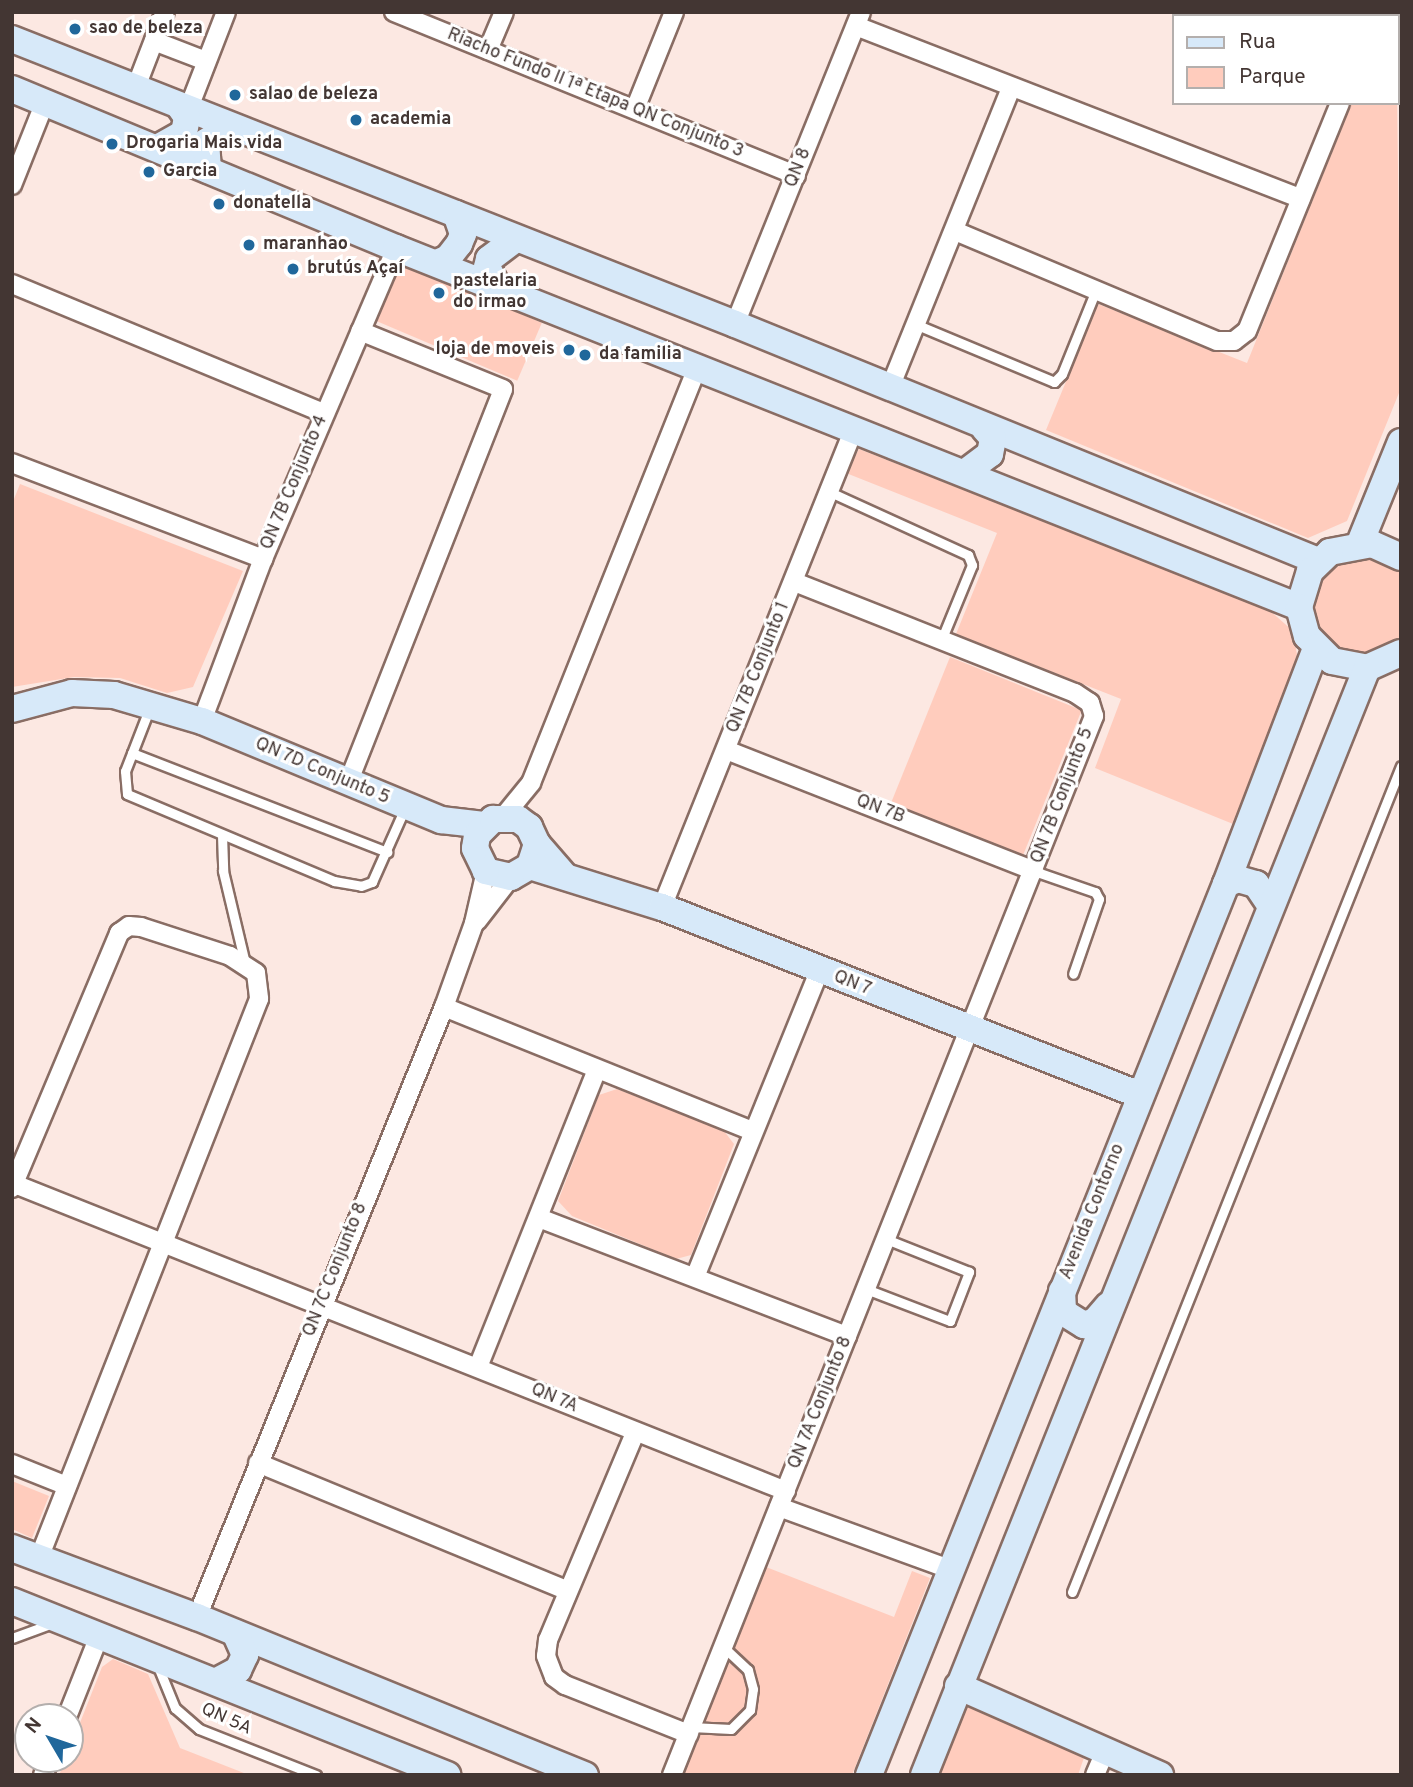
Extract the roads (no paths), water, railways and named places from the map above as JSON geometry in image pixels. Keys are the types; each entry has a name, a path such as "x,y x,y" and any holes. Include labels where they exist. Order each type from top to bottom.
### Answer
{"main road":[{"path":"12,38 229,127 456,214 514,240 736,324 889,390 1318,561"},
{"path":"12,89 396,248 967,472 1299,607"},
{"path":"157,148 184,133 187,117 184,109"},
{"path":"208,170 206,142 229,127"},
{"path":"437,263 448,258 463,234 456,214"},
{"path":"497,286 487,267 489,259 514,240"},
{"path":"967,472 990,454 993,438 985,429"},
{"path":"1360,543 1401,442"},
{"path":"1401,557 1387,548 1360,543 1345,545 1318,561 1304,582 1299,607 1304,629 1316,648 1346,666 1367,667 1401,653"},
{"name":"Avenida Contorno","path":"869,1775 1226,884 1316,648"},
{"path":"924,1775 1367,667"},
{"name":"QN 7D Conjunto 5","path":"12,709 44,698 94,692 151,705 202,721 507,847"},
{"name":"QN 7","path":"507,847 563,874 662,907 970,1031 1140,1095"},
{"path":"1226,884 1238,879 1256,884 1270,905"},
{"path":"1062,1291 1063,1312 1084,1325 1095,1321 1111,1303"},
{"path":"12,1548 197,1617 585,1775"},
{"path":"12,1601 448,1775"},
{"path":"217,1681 238,1670 245,1655 235,1633"},
{"path":"958,1686 1100,1763 1160,1775"}],"street":[{"path":"136,87 165,12"},
{"path":"184,109 226,12"},
{"name":"Riacho Fundo II 1ª Etapa QN Conjunto 3","path":"394,12 796,175"},
{"path":"488,50 504,12"},
{"path":"635,109 674,12"},
{"path":"858,19 1010,90 1301,199"},
{"name":"QN 8","path":"736,324 858,19"},
{"path":"154,41 206,61"},
{"path":"889,390 1010,90"},
{"path":"12,185 16,162 45,102"},
{"path":"955,231 1217,341 1234,341 1247,331 1339,105"},
{"name":"QN 7B Conjunto 4","path":"202,721 263,559 396,248"},
{"path":"12,284 324,413"},
{"path":"348,783 503,389 360,331"},
{"path":"507,847 697,367"},
{"name":"QN 7B Conjunto 1","path":"662,907 854,429"},
{"path":"12,463 263,559"},
{"name":"QN 7B Conjunto 5","path":"794,582 943,638 1076,693 1094,709 1034,871 970,1031"},
{"name":"QN 7B","path":"726,750 1034,871"},
{"path":"507,847 531,783"},
{"name":"QN 7C Conjunto 8","path":"197,1617 444,1007 474,923 507,847"},
{"name":"QN 7C Conjunto 8","path":"474,923 507,847"},
{"path":"13,1185 119,933 129,926 141,927 245,963 261,985 259,999 39,1558"},
{"path":"695,1277 819,971"},
{"path":"444,1007 752,1131"},
{"name":"QN 7A Conjunto 8","path":"672,1775 970,1031"},
{"path":"478,1367 597,1070"},
{"name":"QN 7A","path":"13,1185 163,1241 478,1367 952,1570"},
{"path":"539,1218 847,1336"},
{"path":"635,1433 548,1640 546,1656 554,1677 690,1730"},
{"path":"258,1463 568,1591"},
{"path":"12,1464 67,1486"},
{"path":"73,1703 99,1636"}],"lane":[{"path":"915,324 1054,382 1062,374 1096,290"},
{"path":"830,492 968,555 972,565 943,638"},
{"path":"151,705 125,771 127,794 222,835 349,886 372,882 405,807"},
{"path":"132,753 387,852"},
{"path":"1072,1592 1401,766"},
{"path":"222,835 223,871 245,963"},
{"path":"1034,871 1096,892 1099,899 1073,974"},
{"path":"866,1289 950,1321 969,1272 886,1239"},
{"path":"12,1638 61,1620"},
{"path":"690,1730 731,1729 750,1710 753,1689 748,1670 723,1647"},
{"name":"QN 5A","path":"155,1659 164,1685 184,1718 199,1728 316,1775"}],"place":[{"name":"sao de beleza","path":"75,29"},
{"name":"salao de beleza","path":"235,95"},
{"name":"academia","path":"356,120"},
{"name":"Drogaria Mais vida","path":"112,144"},
{"name":"Garcia","path":"149,172"},
{"name":"donatella","path":"219,204"},
{"name":"maranhao","path":"249,245"},
{"name":"brutu´s Açaí","path":"293,269"},
{"name":"pastelaria do irmao","path":"439,293"},
{"name":"loja de moveis","path":"569,350"},
{"name":"da familia","path":"585,355"}]}
